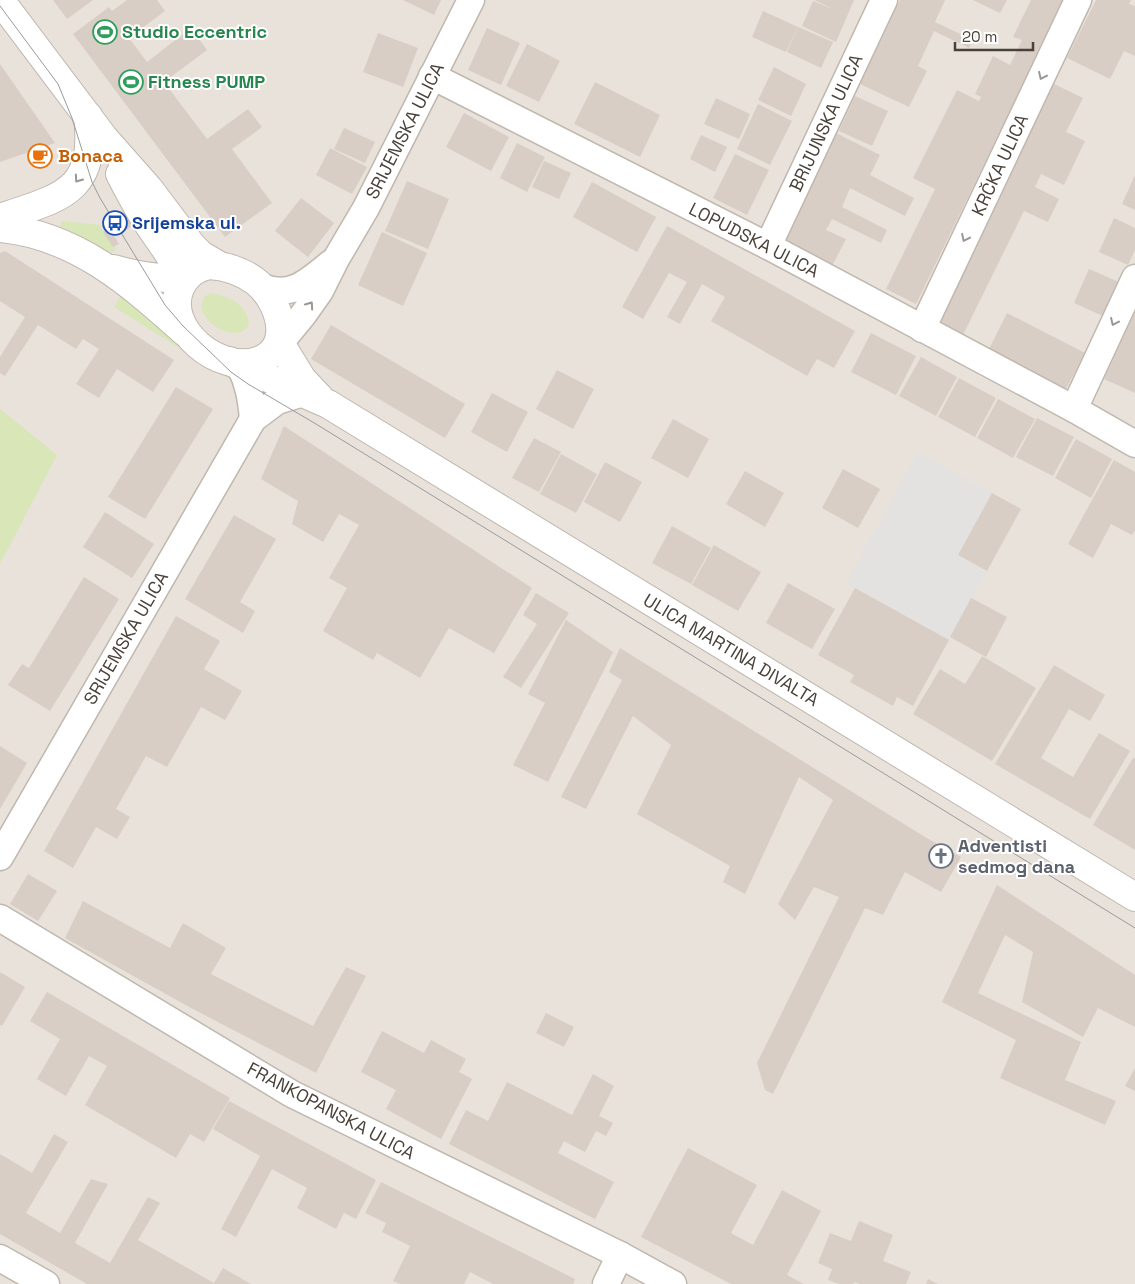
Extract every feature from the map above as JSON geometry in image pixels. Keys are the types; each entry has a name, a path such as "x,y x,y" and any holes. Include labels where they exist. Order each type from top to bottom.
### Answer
{"street":[{"path":"0,0 104,138 149,189 192,246 218,266"},
{"name":"SRIJEMSKA ULICA","path":"280,343 320,291 366,208 471,0"},
{"name":"BRIJUNSKA ULICA","path":"768,246 884,0"},
{"name":"KRČKA ULICA","path":"922,329 1078,0"},
{"name":"LOPUDSKA ULICA","path":"432,76 768,246 1074,409 1135,444"},
{"path":"0,218 65,194 78,181 86,165 89,150 88,116"},
{"path":"104,138 132,196 184,279"},
{"path":"0,228 49,237 106,267 157,307 190,337 208,352 234,363 253,363 266,358 280,343 281,328 276,309 262,287 238,270 209,265 200,267 184,279 177,296 177,312 190,337"},
{"name":"SRIJEMSKA ULICA","path":"262,287 280,292 294,289 336,260"},
{"path":"106,267 136,274 184,279"},
{"path":"1074,409 1135,278"},
{"name":"ULICA MARTINA DIVALTA","path":"280,343 302,379 328,404"},
{"path":"234,363 248,384 252,399 253,419"},
{"name":"ULICA MARTINA DIVALTA","path":"234,363 328,404 1135,896"},
{"name":"SRIJEMSKA ULICA","path":"0,857 253,419 277,401 303,393"},
{"name":"FRANKOPANSKA ULICA","path":"0,918 292,1094 620,1255 674,1284"},
{"path":"606,1284 620,1255"},
{"path":"0,1258 46,1284"}],"shaded area":[{"path":"0,0 1135,0 1135,1284 0,1284"},
{"path":"918,452 992,493 987,571 949,640 846,583"}],"green space":[{"path":"62,221 100,225 116,249 114,252 108,251 60,226"},
{"path":"123,293 236,381 235,383 114,307"},
{"path":"212,293 224,296 241,307 248,317 249,324 245,329 235,333 223,331 208,320 201,306 205,296"},
{"path":"0,409 57,455 0,564"}],"building":[{"path":"53,0 93,0 67,19"},
{"path":"127,0 157,0 165,11 129,38 147,62 191,28 207,50 164,82 207,139 248,109 262,127 232,149 272,203 225,237 73,34 109,7 112,11"},
{"path":"403,0 441,0 434,15"},
{"path":"814,0 854,0 836,42 802,26 813,1 835,10"},
{"path":"900,0 945,0 935,22 973,40 969,48 934,31 918,66 927,71 909,107 860,84"},
{"path":"973,0 1007,0 1000,13"},
{"path":"1031,0 1064,0 916,304 886,289 935,189 913,178 957,90 979,101 981,97 975,94 993,56 1010,65 1022,40 1013,37"},
{"path":"1096,0 1131,0 1129,4 1135,6 1135,56 1124,51 1110,79 1067,58"},
{"path":"763,11 798,27 786,52 752,37"},
{"path":"798,27 833,42 821,68 787,52"},
{"path":"487,28 520,43 501,85 468,70"},
{"path":"378,33 418,48 403,87 363,72"},
{"path":"527,44 560,61 539,102 506,86"},
{"path":"0,64 55,143 0,162"},
{"path":"774,67 806,84 791,116 758,100"},
{"path":"595,82 660,115 640,157 574,124"},
{"path":"1052,83 1083,98 1066,132 1085,141 1064,185 1041,174 1035,187 1059,199 1048,222 1024,211 963,335 936,322"},
{"path":"855,96 888,111 872,146 839,131"},
{"path":"716,98 750,114 739,139 704,124"},
{"path":"758,104 792,121 770,165 737,149"},
{"path":"464,113 509,137 491,171 446,147"},
{"path":"344,128 375,142 365,163 334,149"},
{"path":"836,133 880,155 870,175 914,198 905,216 850,188 842,207 887,230 881,243 832,219 826,230 846,239 831,268 781,243"},
{"path":"701,135 727,147 715,172 690,159"},
{"path":"517,143 545,157 527,192 500,178"},
{"path":"330,148 367,167 352,194 316,175"},
{"path":"735,154 769,170 747,215 713,198"},
{"path":"544,161 571,173 559,199 532,187"},
{"path":"1135,175 1135,210 1122,204"},
{"path":"407,181 449,199 428,249 385,231"},
{"path":"592,182 656,217 637,252 573,217"},
{"path":"301,198 334,223 308,257 275,231"},
{"path":"124,213 132,226 126,230 118,217"},
{"path":"1114,218 1135,228 1135,250 1128,265 1099,252"},
{"path":"667,226 855,331 834,368 817,359 807,376 711,321 725,297 702,284 680,324 667,317 687,282 669,273 643,319 622,307"},
{"path":"109,228 119,244 113,247 103,232"},
{"path":"382,232 427,253 403,306 358,285"},
{"path":"5,251 174,360 153,392 117,369 99,398 76,384 99,349 83,339 76,349 38,325 5,376 0,373 0,357 25,317 0,301 0,253"},
{"path":"1089,269 1119,282 1103,316 1074,303"},
{"path":"1135,311 1135,393 1104,379"},
{"path":"1007,313 1085,353 1066,389 989,349"},
{"path":"331,325 465,404 445,438 311,359"},
{"path":"871,333 916,356 896,395 851,372"},
{"path":"921,357 957,377 936,416 899,396"},
{"path":"557,370 594,389 573,429 536,409"},
{"path":"959,378 996,398 975,437 938,417"},
{"path":"176,387 213,409 145,519 108,497"},
{"path":"492,393 528,412 507,452 471,432"},
{"path":"998,399 1035,419 1013,458 977,438"},
{"path":"1037,418 1074,437 1053,476 1016,457"},
{"path":"673,419 709,439 688,478 651,458"},
{"path":"284,426 532,588 494,653 449,628 420,678 377,653 373,660 323,631 347,588 329,578 359,525 339,514 323,542 292,524 298,501 261,479"},
{"path":"534,438 561,452 539,492 512,478"},
{"path":"1076,439 1112,459 1091,498 1055,478"},
{"path":"561,454 597,474 576,513 540,494"},
{"path":"1114,460 1135,472 1135,530 1132,535 1111,524 1093,558 1068,544"},
{"path":"605,462 642,482 620,522 584,502"},
{"path":"843,469 880,489 858,528 822,508"},
{"path":"745,471 784,493 765,527 726,504"},
{"path":"992,493 1021,509 987,571 958,555"},
{"path":"105,512 154,544 132,578 83,547"},
{"path":"234,515 276,539 240,602 255,611 243,633 185,599"},
{"path":"672,526 711,548 691,584 652,563"},
{"path":"714,545 761,572 738,611 692,585"},
{"path":"84,577 119,599 50,711 8,685 22,664 29,668"},
{"path":"788,583 835,609 812,649 766,623"},
{"path":"855,588 949,640 913,706 897,697 893,706 850,682 854,675 818,655"},
{"path":"536,593 569,613 521,688 503,677 537,624 523,615"},
{"path":"971,598 1007,617 986,657 950,637"},
{"path":"176,616 220,641 204,669 242,691 225,720 201,707 167,767 146,756 116,809 130,817 117,839 96,827 73,868 44,851"},
{"path":"566,620 613,652 548,782 513,765 545,703 528,694"},
{"path":"620,648 925,837 961,857 941,892 905,872 883,915 865,908 773,1094 765,1090 757,1063 839,897 814,887 795,920 778,904 833,800 799,777 745,894 723,882 730,866 637,814 671,745 633,716 586,809 561,797 622,680 609,672"},
{"path":"982,656 1036,688 992,761 913,714 940,669 965,684"},
{"path":"1054,665 1105,695 1090,721 1069,709 1041,758 1073,777 1099,733 1130,751 1090,819 995,764"},
{"path":"0,746 27,763 0,809"},
{"path":"1133,758 1135,759 1135,850 1093,825"},
{"path":"28,874 57,891 38,921 10,904"},
{"path":"997,885 1135,975 1135,1027 1098,1008 1083,1037 1022,1002 1033,952 1005,935 978,993 1081,1042 1065,1080 1116,1101 1105,1125 1000,1078 1016,1040 942,1002"},
{"path":"83,901 170,948 183,923 226,948 211,974 313,1026 346,967 366,976 316,1073 191,1008 65,938"},
{"path":"0,972 25,987 2,1026 0,1025"},
{"path":"47,992 230,1098 204,1142 190,1134 176,1158 85,1105 107,1066 89,1056 66,1096 37,1079 60,1039 30,1021"},
{"path":"546,1013 574,1027 564,1047 536,1033"},
{"path":"382,1031 424,1053 431,1040 466,1059 459,1072 472,1079 441,1139 386,1109 396,1090 361,1072"},
{"path":"1135,1068 1135,1091 1125,1086"},
{"path":"593,1074 614,1086 599,1116 613,1123 606,1136 596,1131 585,1152 564,1141 558,1153 614,1182 595,1219 449,1144 466,1110 488,1121 507,1082 572,1115"},
{"path":"229,1101 376,1180 356,1219 344,1213 336,1229 297,1208 307,1188 272,1169 236,1237 221,1229 260,1156 213,1129"},
{"path":"54,1134 68,1142 26,1213 60,1233 91,1179 108,1184 75,1243 110,1263 148,1197 160,1203 138,1240 214,1283 223,1268 251,1284 87,1284 0,1234 0,1154 32,1173"},
{"path":"688,1148 757,1185 731,1233 753,1245 782,1190 821,1211 787,1275 804,1284 731,1284 641,1237"},
{"path":"381,1182 575,1279 573,1284 493,1284 470,1272 464,1284 400,1284 393,1281 410,1246 382,1232 386,1223 365,1213"},
{"path":"859,1221 893,1235 883,1261 911,1272 906,1284 859,1284 855,1282 853,1284 839,1284 828,1280 832,1269 818,1263 830,1233 851,1241"},
{"path":"928,1279 938,1284 926,1284"}],"tram line":[{"path":"0,6 58,84 72,118 92,182 165,305 183,326 231,372 1135,928"}],"place":[{"name":"Studio Eccentric","path":"105,32"},
{"name":"Fitness PUMP","path":"131,82"},
{"name":"Bonaca","path":"40,156"},
{"name":"Srijemska ul.","path":"115,223"},
{"name":"Adventisti sedmog dana","path":"941,856"}]}
